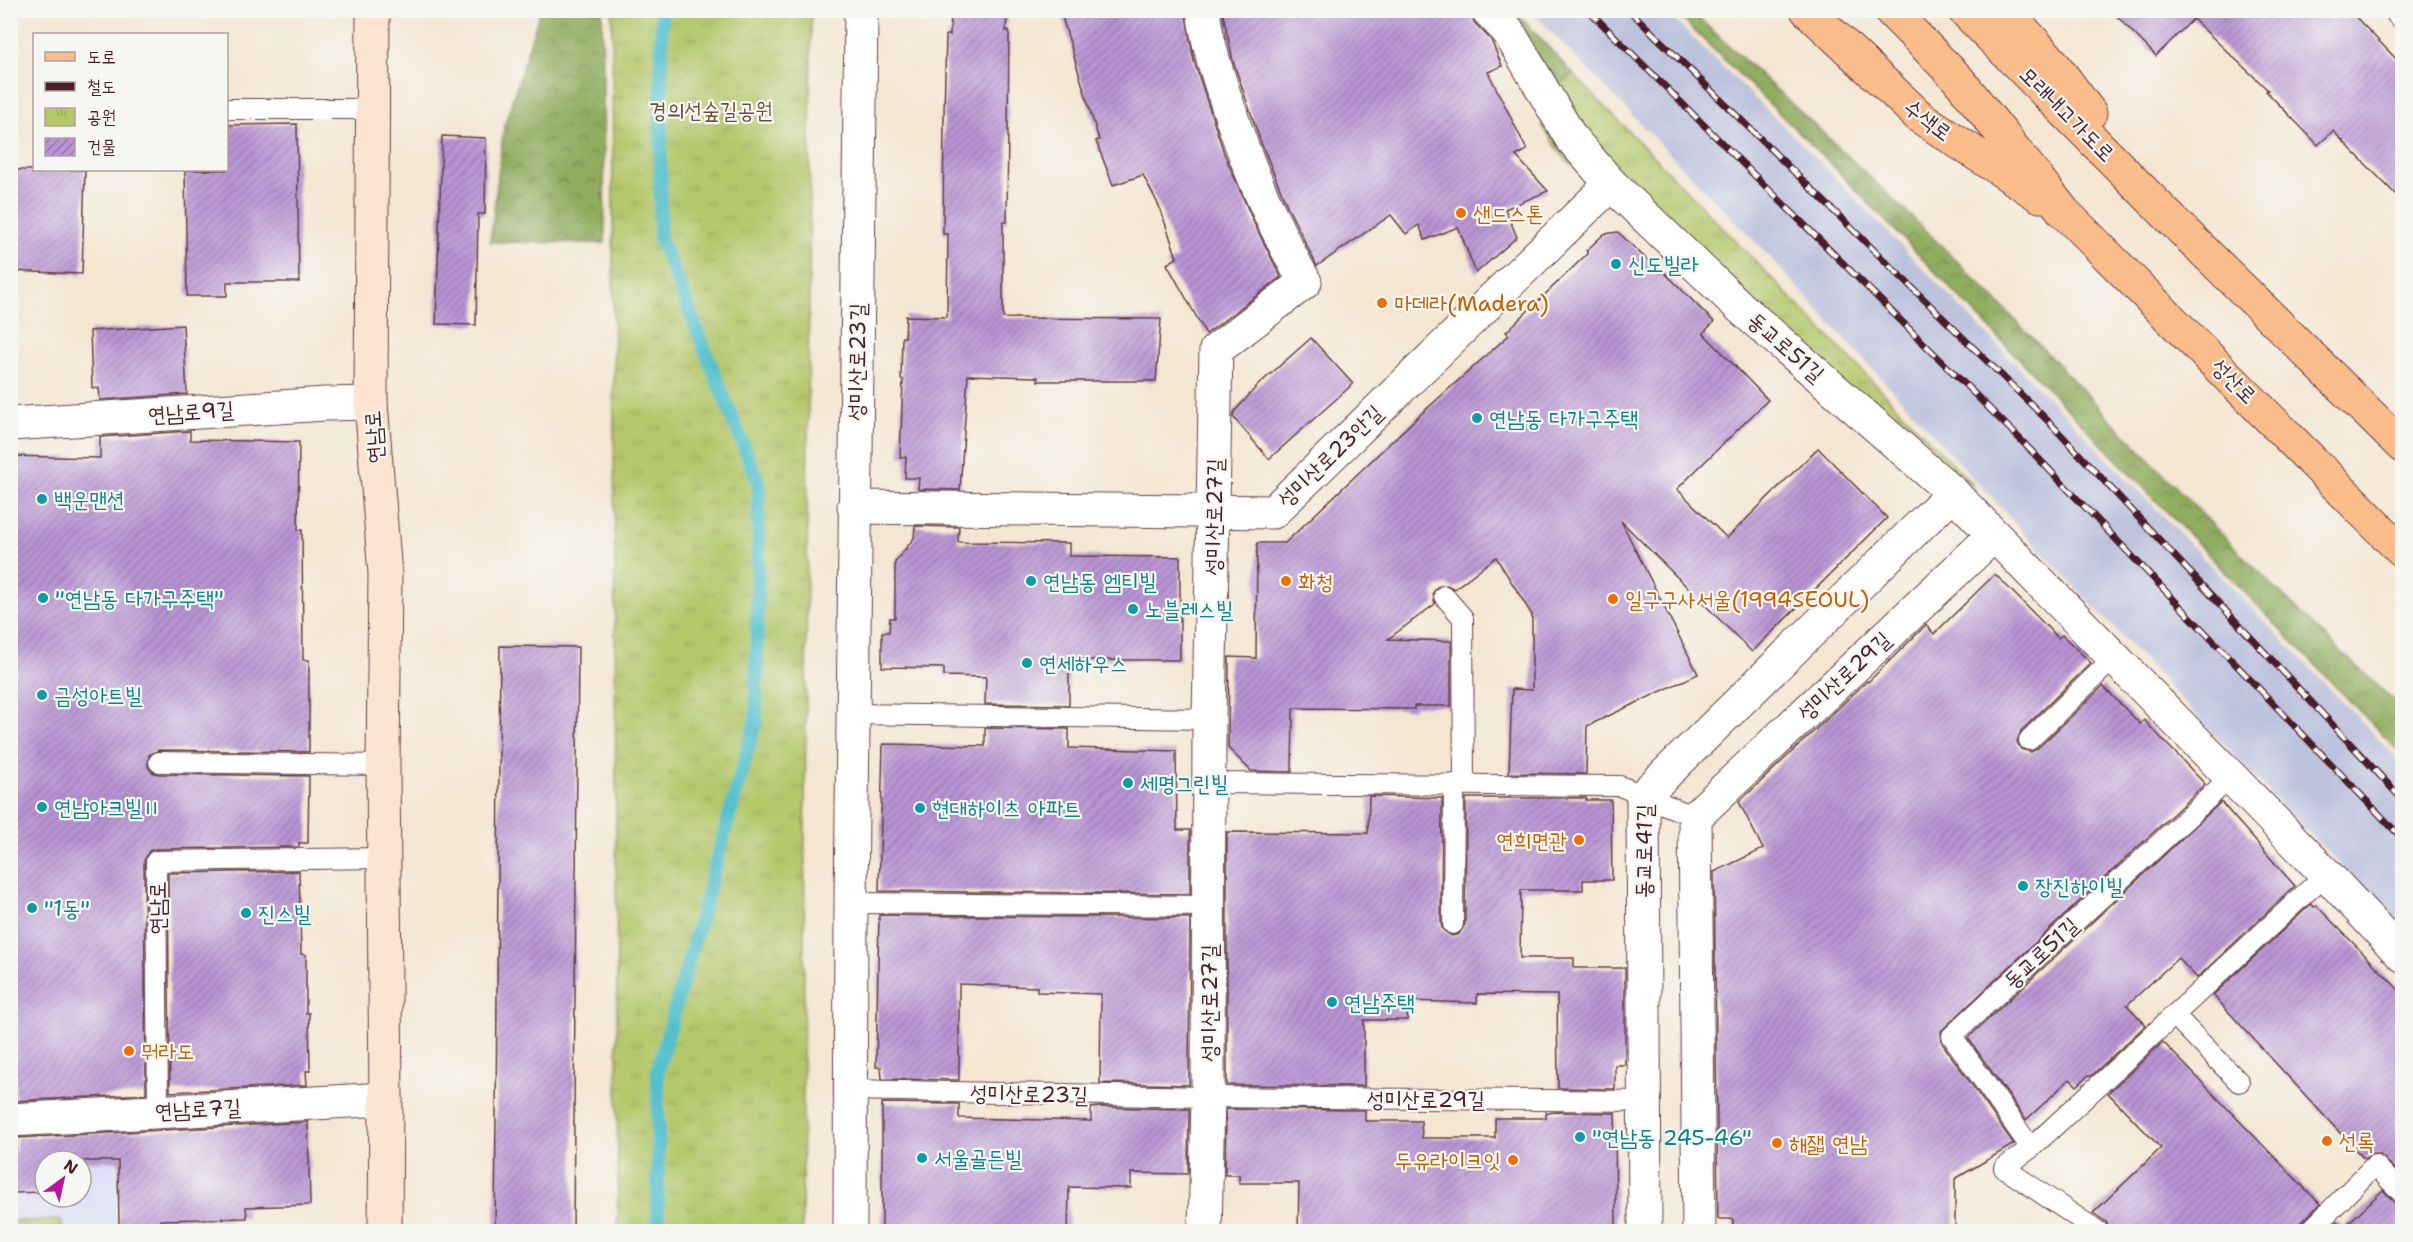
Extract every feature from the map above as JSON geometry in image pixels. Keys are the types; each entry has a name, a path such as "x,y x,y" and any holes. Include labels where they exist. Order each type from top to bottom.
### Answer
{"main road":[{"name":"수색로","path":"1807,10 1920,117 2064,212"},
{"path":"1890,10 1958,80 2064,212"},
{"name":"모래내고가도로","path":"1964,10 2169,217"},
{"path":"2005,10 2052,62 2169,217 2403,446"},
{"name":"성산로","path":"2064,212 2403,551"}],"street":[{"name":"연남로","path":"373,10 371,403 385,574 383,765 385,1232"},
{"name":"성미산로23길","path":"850,1232 854,507 861,10"},
{"name":"성미산로27길","path":"1203,10 1208,45 1240,144 1278,234 1305,282 1216,350 1209,719 1208,1097 1205,1232"},
{"name":"동교로51길","path":"1488,10 1508,31 1571,138 1611,184 1741,308 1953,493 2326,874 2403,956"},
{"name":"성미산로23안길","path":"854,507 1273,512 1611,184"},
{"name":"연남로9길","path":"10,424 371,403"},
{"name":"동교로41길","path":"1645,1232 1643,796 1953,493"},
{"name":"성미산로29길","path":"1695,817 1993,536"},
{"path":"1695,817 1699,1232"},
{"name":"연남로7길","path":"10,1120 386,1099"}],"lane":[{"path":"228,109 372,109"},
{"path":"1444,596 1463,618 1453,924"},
{"path":"2029,740 2115,657"},
{"path":"853,714 1209,719"},
{"path":"159,762 383,765"},
{"name":"동교로51길","path":"2031,1148 1952,1036 2231,777"},
{"path":"1210,783 1620,786 1695,817"},
{"name":"연남로","path":"158,1111 156,861 384,858"},
{"path":"2099,1232 2004,1168 2031,1148 2326,874"},
{"path":"851,903 1209,906"},
{"path":"2175,1016 2239,1082"},
{"name":"성미산로23길","path":"850,1090 1208,1097"},
{"name":"성미산로29길","path":"1208,1097 1643,1101"},
{"path":"2310,1232 2375,1165 2403,1194"}],"shaded area":[{"path":"1531,11 1666,11 1821,163 2402,763 2402,928 2278,802 2014,522 1766,253"},
{"path":"116,1139 116,1231 11,1232 11,1146"}],"green space":[{"path":"540,11 602,11 605,243 490,242 504,127"},
{"name":"경의선숲길공원","path":"612,11 811,11 802,1231 618,1231"},
{"path":"1496,11 1515,11 1573,74 1559,86"},
{"path":"1674,11 1691,11 1911,216 1982,286 2241,554 2347,658 2402,708 2402,755 1826,159"},
{"path":"1573,74 1974,486 1899,440 1562,156 1542,125 1551,93"},
{"path":"62,1220 62,1231 11,1231 11,1221"}],"building":[{"path":"1060,10 1185,10 1194,61 1224,153 1254,223 1281,277 1206,334 1167,264 1177,258 1160,208 1143,175 1113,185 1096,141 1099,140"},
{"path":"1222,10 1470,10 1474,22 1491,40 1502,66 1488,72 1527,150 1516,156 1548,191 1505,209 1517,237 1476,273 1458,227 1425,240 1419,225 1406,234 1391,215 1317,266 1288,208 1260,140 1233,61"},
{"path":"2111,10 2349,10 2403,66 2403,202 2333,131 2318,145 2266,91 2268,90 2193,19 2156,56"},
{"path":"951,14 1007,15 1006,31 1009,30 1007,222 1003,222 1003,318 1161,319 1156,381 1038,381 1038,377 968,375 960,490 918,489 919,478 905,478 906,457 900,457 902,337 905,337 906,316 947,317 948,234 943,234 944,113 946,35 950,35"},
{"path":"297,124 299,282 227,282 227,296 187,296 185,171 228,171 228,125"},
{"path":"442,136 486,138 485,214 478,214 476,325 436,324"},
{"path":"10,170 85,171 82,274 10,271"},
{"path":"1618,232 1661,273 1663,271 1714,322 1703,333 1768,400 1677,489 1727,538 1818,448 1887,518 1752,652 1621,521 1698,674 1587,726 1586,774 1509,773 1512,689 1532,690 1532,615 1496,557 1454,589 1447,585 1437,587 1433,593 1435,604 1388,639 1451,641 1451,706 1414,706 1414,709 1293,708 1292,772 1251,771 1228,748 1229,657 1256,658 1257,543 1285,543 1412,422 1509,335 1506,332 1588,253 1586,251 1604,234"},
{"path":"183,325 187,394 100,400 99,388 92,388 90,331"},
{"path":"1311,338 1353,384 1269,459 1233,417 1234,412 1257,386"},
{"path":"190,431 190,440 299,442 298,530 302,530 303,660 309,660 309,752 159,750 149,755 148,767 152,772 159,774 309,776 308,843 299,843 299,847 156,849 149,851 144,861 146,1094 15,1101 14,1022 10,1022 10,456 100,458 100,437"},
{"path":"915,526 959,527 958,542 1069,543 1069,556 1180,557 1180,660 1069,660 1069,705 985,704 986,677 944,676 944,668 882,667 882,632 889,632 890,618 895,618 895,562 914,538"},
{"path":"1995,574 2058,638 2062,635 2091,663 2021,731 2017,742 2021,749 2031,752 2037,749 2103,686 2140,724 2144,720 2205,784 1941,1031 1942,1043 2014,1144 1955,1179 1955,1232 1733,1230 1733,1219 1718,1219 1714,872 1763,849 1739,802 1926,625 1934,634"},
{"path":"500,646 578,647 573,1232 495,1232"},
{"path":"985,728 1069,729 1069,748 1176,751 1177,830 1190,830 1190,894 879,891 883,744 985,746"},
{"path":"1369,796 1442,798 1441,924 1443,930 1452,936 1459,934 1465,924 1466,798 1611,800 1612,880 1583,880 1583,890 1521,890 1520,958 1574,958 1574,968 1625,968 1625,1065 1615,1065 1615,1089 1558,1088 1557,995 1477,994 1477,1003 1408,1001 1407,1020 1364,1020 1364,1086 1227,1085 1227,832 1368,833"},
{"path":"2221,802 2295,886 2197,978 2178,958 2127,1005 2146,1025 2091,1076 2089,1075 2077,1086 2070,1079 2026,1120 1968,1038"},
{"path":"299,871 301,954 306,955 306,1013 309,1013 310,1071 306,1071 307,1085 170,1092 168,873"},
{"path":"2311,904 2314,907 2316,905 2403,994 2403,1176 2379,1154 2371,1154 2364,1159 2213,995"},
{"path":"879,915 1190,918 1189,1085 1100,1083 1101,994 1037,992 1037,987 959,984 959,1080 882,1079 881,1067 876,1067"},
{"path":"2163,1042 2320,1204 2300,1224 2297,1232 2111,1232 2106,1222 2093,1213 2161,1148 2108,1093"},
{"path":"882,1103 959,1104 959,1118 1091,1121 1091,1108 1189,1109 1188,1174 1131,1173 1131,1188 1069,1187 1068,1232 882,1232"},
{"path":"1226,1109 1365,1110 1365,1121 1421,1121 1422,1138 1495,1138 1495,1118 1546,1118 1546,1113 1558,1112 1615,1113 1616,1232 1298,1232 1299,1183 1239,1183 1239,1175 1225,1175"},
{"path":"308,1122 310,1205 246,1207 247,1218 160,1220 160,1225 119,1225 118,1161 93,1161 93,1149 33,1149 33,1192 10,1193 10,1153 16,1153 16,1138"},
{"path":"2383,1190 2394,1202 2403,1205 2403,1232 2326,1232 2337,1221 2344,1227"}],"waterway":[{"path":"658,1232 658,1069 756,721 759,484 660,238 662,10"}],"railway":[{"path":"1588,10 2017,436 2402,838"},
{"path":"1629,10 2049,422 2402,799"}],"place":[{"name":"샌드스톤","path":"1461,213"},
{"name":"신도빌라","path":"1616,264"},
{"name":"마데라(Madera)","path":"1382,303"},
{"name":"연남동 다가구주택","path":"1477,418"},
{"name":"백운맨션","path":"42,499"},
{"name":"연남동 엠티빌","path":"1031,581"},
{"name":"화청","path":"1286,581"},
{"name":"\"연남동 다가구주택\"","path":"43,598"},
{"name":"일구구사서울(1994SEOUL)","path":"1613,599"},
{"name":"노블레스빌","path":"1133,609"},
{"name":"연세하우스","path":"1027,663"},
{"name":"금성아트빌","path":"42,695"},
{"name":"세명그린빌","path":"1128,783"},
{"name":"연남아크빌Ⅱ","path":"42,807"},
{"name":"현대하이츠 아파트","path":"920,808"},
{"name":"연희면관","path":"1579,840"},
{"name":"장진하이빌","path":"2023,886"},
{"name":"\"1동\"","path":"32,908"},
{"name":"진스빌","path":"246,913"},
{"name":"연남주택","path":"1332,1002"},
{"name":"뭐라도","path":"129,1051"},
{"name":"\"연남동 245-46\"","path":"1580,1137"},
{"name":"선록","path":"2327,1141"},
{"name":"해잷 연남","path":"1777,1143"},
{"name":"서울골든빌","path":"922,1158"},
{"name":"두유라이크잇","path":"1513,1160"}]}
